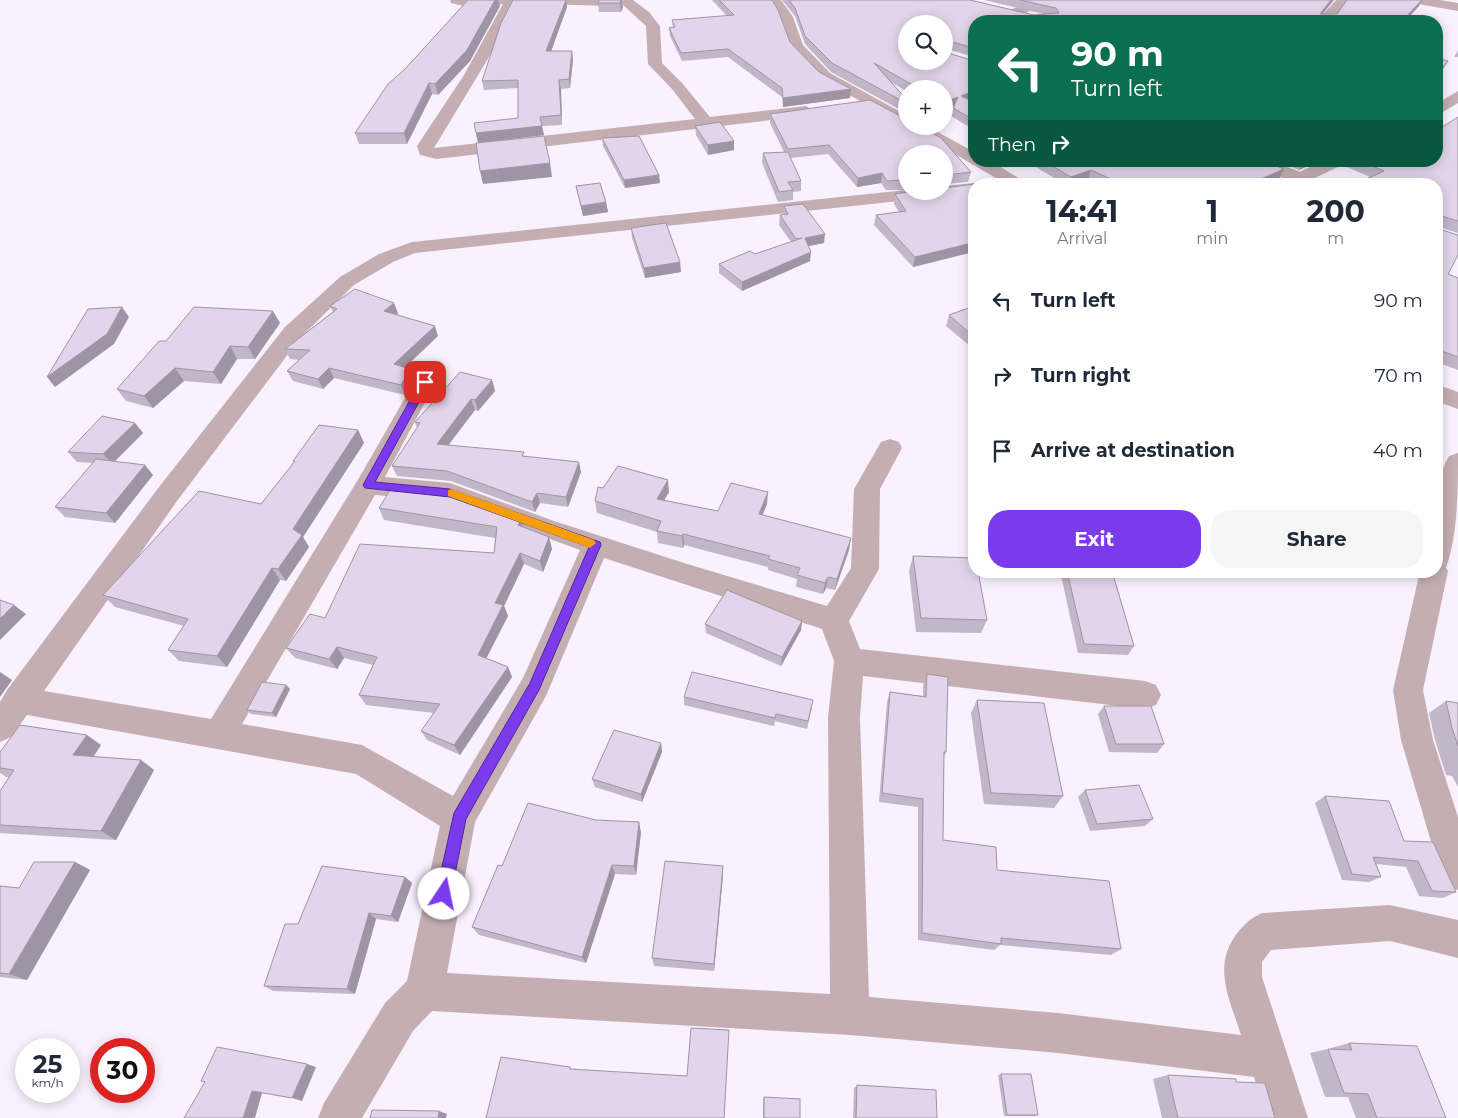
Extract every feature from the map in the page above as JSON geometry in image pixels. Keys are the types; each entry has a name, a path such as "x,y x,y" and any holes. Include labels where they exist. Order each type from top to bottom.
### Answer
{"street":[{"path":"456,0 468,3 502,0"},
{"path":"511,0 488,47 460,94 424,146 426,151 436,154 707,124 823,109"},
{"path":"540,0 612,2 624,0 652,21 655,28 655,64 677,86 707,124"},
{"path":"774,0 786,17 796,46 825,76 898,117"},
{"path":"1024,15 1011,12 1040,0"},
{"path":"1329,15 1343,0"},
{"path":"1418,0 1458,7"},
{"path":"1443,94 1458,97"},
{"path":"1443,107 1458,97"},
{"path":"843,106 872,102"},
{"path":"931,135 968,156"},
{"path":"988,167 1008,178"},
{"path":"1270,167 1296,178"},
{"path":"1311,178 1327,167"},
{"path":"0,726 168,494 293,332 347,281 386,258 412,248 968,189"},
{"path":"219,734 368,485 425,382"},
{"path":"1443,395 1458,401"},
{"path":"834,620 865,569 867,489 890,448"},
{"path":"1443,530 1458,462"},
{"path":"368,485 450,493 596,545 834,620"},
{"path":"338,1118 399,1017 424,991 459,818 535,686 596,545"},
{"path":"1432,578 1408,690 1417,740 1458,872"},
{"path":"834,620 848,661 844,717 850,1015"},
{"path":"848,661 1145,695"},
{"path":"18,700 362,760 459,818"},
{"path":"1287,1118 1244,977 1243,956 1262,932 1390,924 1458,939"},
{"path":"424,991 850,1015 1058,1033 1269,1059"}],"building":[{"path":"468,0 495,0 467,50 435,84 429,83 404,133 355,133 388,84 405,69"},
{"path":"513,0 566,0 546,51 572,51 569,79 559,80 561,115 540,117 542,126 476,133 474,123 518,118 518,80 482,81 501,23"},
{"path":"599,0 621,0 620,3 598,3"},
{"path":"719,0 772,0 778,10 790,42 819,72 851,89 783,98 782,88 728,49 681,53 669,28 675,27 672,20 734,15"},
{"path":"789,0 970,0 1034,15 968,15 968,46 953,42 953,15 898,15 898,70 953,70 953,54 968,59 968,93 961,96 968,99 968,117 953,108 958,97 953,99 953,80 904,80 874,63 898,90 898,99 832,63 805,36 795,8"},
{"path":"1020,0 1331,0 1320,14 1337,14 1347,0 1422,0 1408,15 1034,15 1059,13 1056,8"},
{"path":"1443,60 1448,61 1443,67"},
{"path":"870,100 898,115 898,135 936,135 947,145 898,145 898,180 887,181 882,173 858,178 829,145 788,149 770,114"},
{"path":"1458,117 1458,221 1443,216 1443,178 1368,178 1384,171 1375,167 1443,167 1444,126"},
{"path":"720,122 734,141 708,145 695,126"},
{"path":"544,136 550,163 480,171 476,143"},
{"path":"639,136 659,175 624,180 602,138"},
{"path":"788,152 801,181 788,182 793,190 779,192 763,153"},
{"path":"953,152 971,172 953,174"},
{"path":"1054,167 1279,167 1284,169 1263,178 1109,178 1091,170 1071,177"},
{"path":"600,183 606,202 581,206 576,186"},
{"path":"968,185 968,244 915,257 876,215 906,211 899,200 953,200 953,187"},
{"path":"803,204 825,234 805,238 811,252 742,282 719,264 750,251 755,254 802,238 796,239 780,215 788,214 784,206"},
{"path":"666,223 680,262 644,268 631,228"},
{"path":"1443,230 1458,235 1458,255 1448,274 1458,278 1458,357 1443,352"},
{"path":"355,289 394,303 384,311 435,326 394,364 410,369 401,385 329,368 318,379 287,371 310,350 285,349 337,309 330,306"},
{"path":"122,307 107,334 47,377 88,309"},
{"path":"194,307 273,311 248,347 230,346 213,372 175,368 144,396 117,389 159,341 166,341"},
{"path":"968,308 968,332 949,315"},
{"path":"460,372 492,380 475,400 471,399 437,444 524,452 522,456 579,462 566,497 537,493 532,502 447,471 392,466 420,423 415,422"},
{"path":"102,416 135,423 103,454 68,452"},
{"path":"319,425 358,430 293,529 302,535 278,569 272,568 217,656 168,650 188,619 103,595 199,491 261,504 295,461 293,461"},
{"path":"96,459 145,465 106,513 55,507"},
{"path":"618,466 668,480 657,499 718,511 731,483 768,492 759,514 851,538 837,579 828,577 825,583 797,575 800,568 768,559 770,556 683,534 682,536 657,531 661,521 595,501 598,487 603,488"},
{"path":"392,487 443,492 521,520 518,525 549,537 540,561 520,553 495,603 503,605 478,655 508,667 454,745 421,731 440,704 359,695 377,657 337,647 329,659 286,648 310,614 325,618 360,544 494,553 497,527 379,508"},
{"path":"913,556 968,558 968,578 979,578 987,620 921,618"},
{"path":"1069,578 1114,578 1134,646 1084,644"},
{"path":"727,590 802,621 782,657 705,624"},
{"path":"0,600 14,605 0,619"},
{"path":"692,672 813,700 808,721 776,714 775,718 684,697"},
{"path":"927,674 948,677 946,752 944,752 943,840 996,847 997,870 1109,881 1121,949 1001,938 1001,944 922,933 923,799 882,793 890,692 926,697"},
{"path":"262,682 286,685 272,713 247,710"},
{"path":"977,700 1044,703 1063,796 991,793"},
{"path":"1446,701 1458,703 1458,746 1452,728"},
{"path":"1104,706 1151,706 1164,744 1116,744"},
{"path":"20,725 87,735 73,755 141,760 101,831 0,825 0,791 14,770 0,768 0,752"},
{"path":"614,730 661,743 641,794 592,779"},
{"path":"1139,785 1153,819 1097,824 1085,790"},
{"path":"1325,796 1389,801 1404,841 1433,842 1456,892 1432,891 1418,861 1373,857 1381,877 1352,874"},
{"path":"528,803 596,820 639,822 634,866 612,865 582,957 472,927 498,865 502,866"},
{"path":"665,861 723,866 714,964 652,958"},
{"path":"34,862 75,862 9,974 0,973 0,886 19,888"},
{"path":"322,866 405,877 391,916 369,913 347,989 264,986 285,924 298,924"},
{"path":"691,1028 729,1030 724,1118 486,1118 501,1057 570,1067 570,1069 687,1076"},
{"path":"1349,1043 1417,1046 1446,1118 1377,1118 1368,1094 1344,1093 1328,1049 1352,1050"},
{"path":"217,1047 307,1064 292,1098 252,1091 243,1118 184,1118 205,1082 201,1081"},
{"path":"1001,1074 1031,1074 1038,1115 1007,1115"},
{"path":"1168,1075 1236,1079 1236,1082 1265,1083 1275,1118 1178,1118"},
{"path":"857,1085 936,1090 937,1118 856,1118"},
{"path":"764,1097 800,1099 800,1118 764,1118"},
{"path":"372,1110 439,1111 438,1118 370,1118"}],"slow traffic":[{"path":"452,493 590,543"}],"route":[{"path":"425,382 368,485 450,493 596,545 535,686 459,818 444,894"}]}
